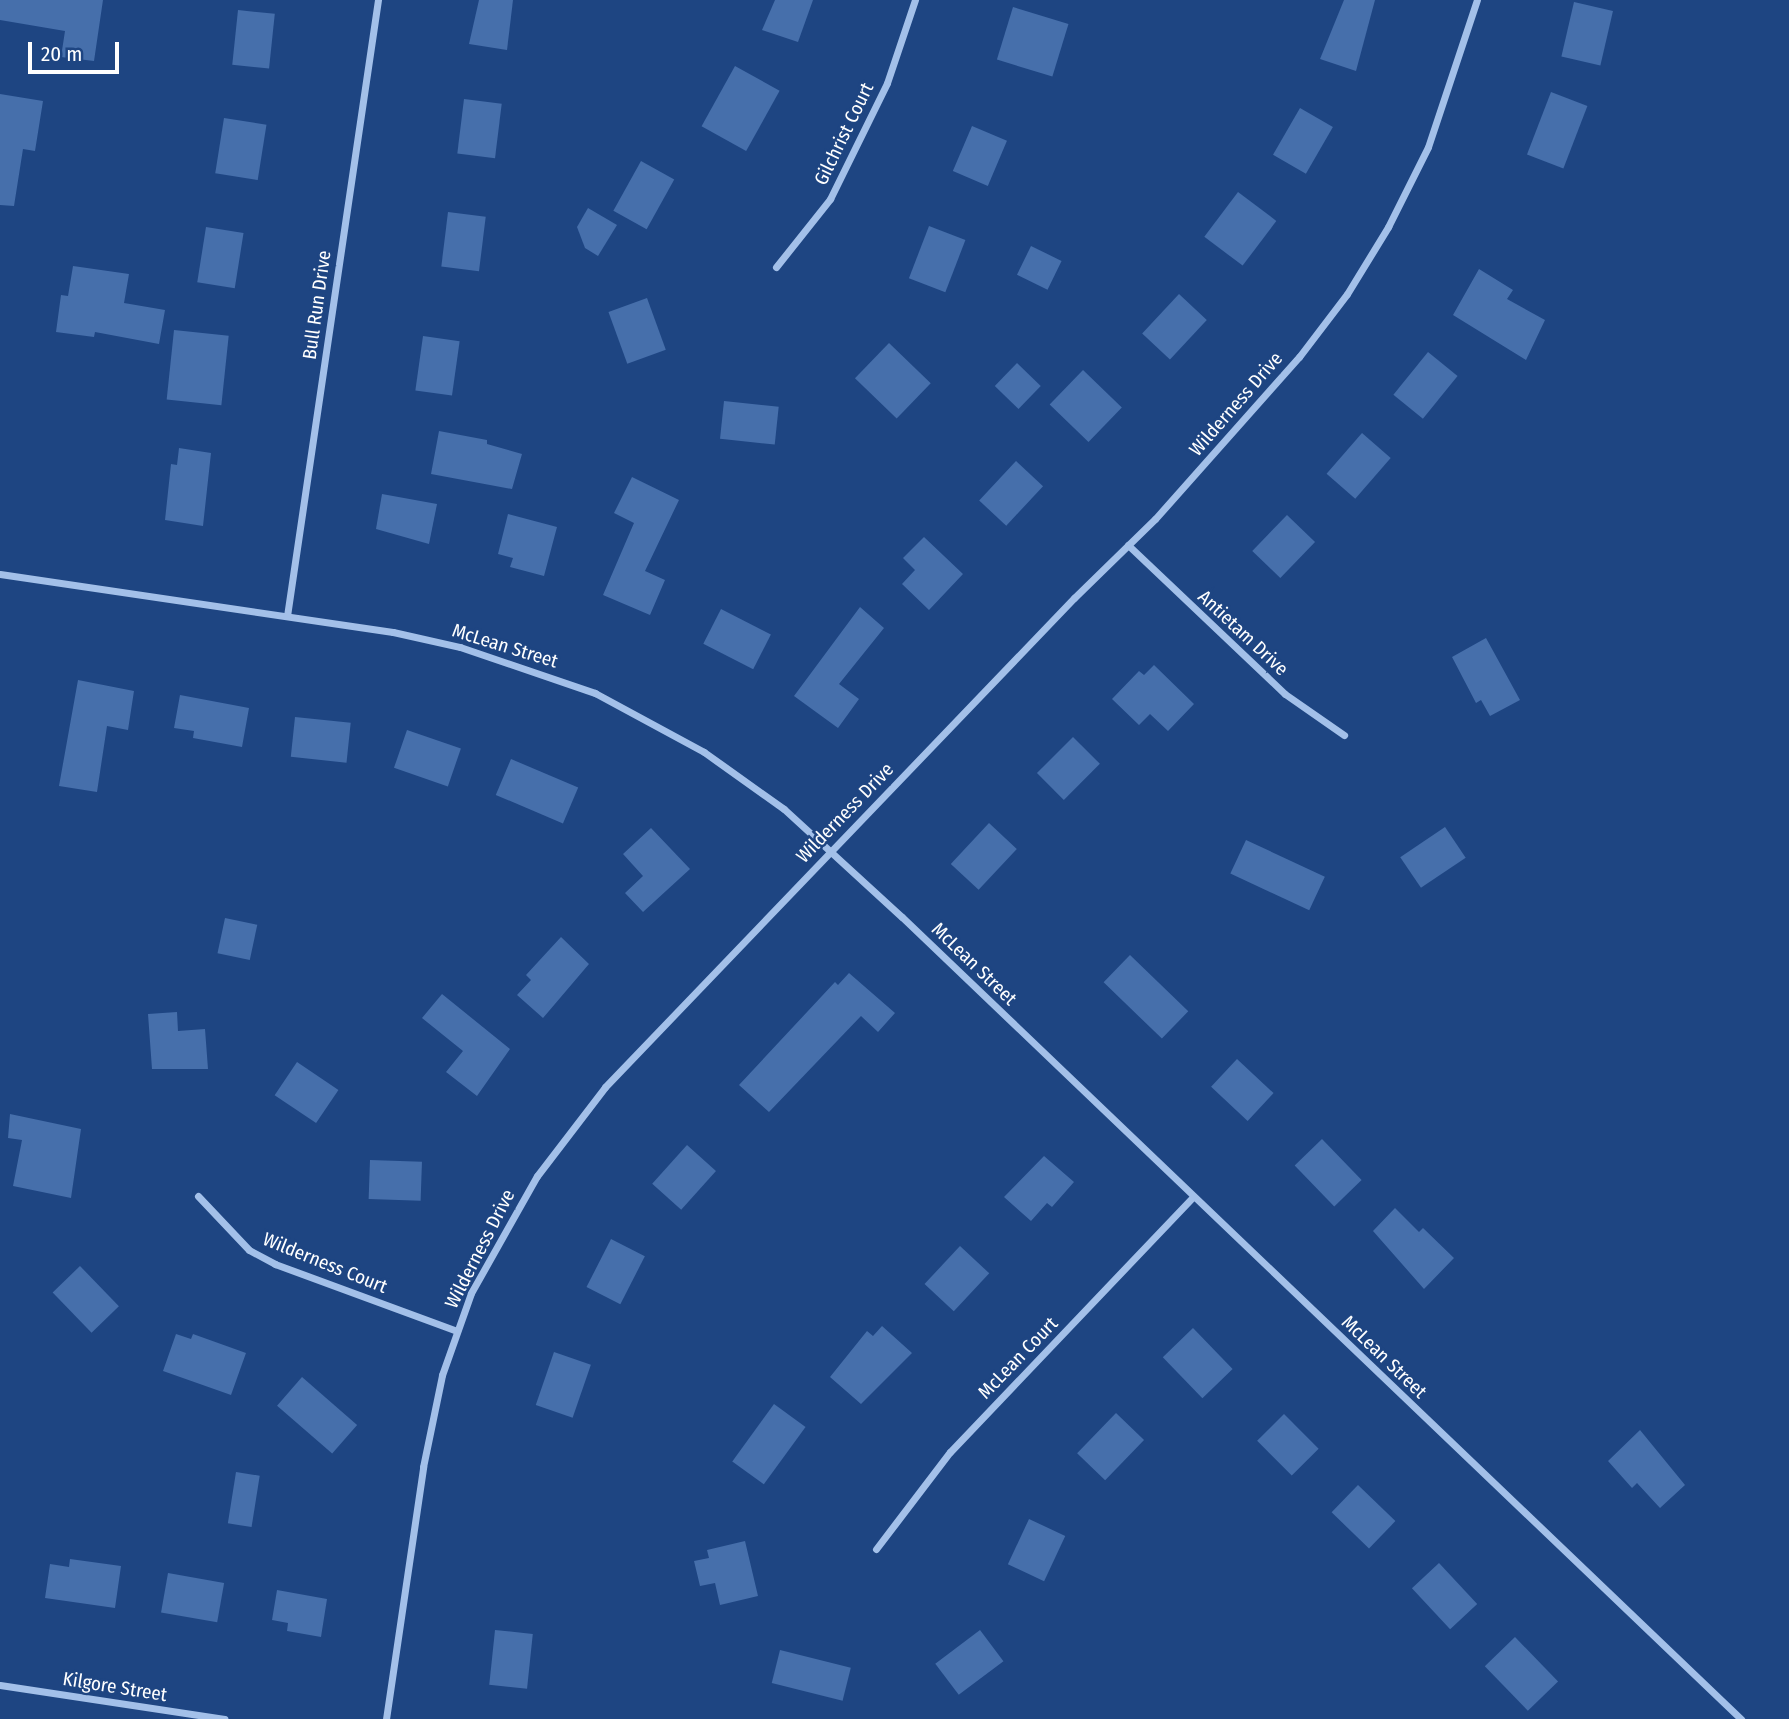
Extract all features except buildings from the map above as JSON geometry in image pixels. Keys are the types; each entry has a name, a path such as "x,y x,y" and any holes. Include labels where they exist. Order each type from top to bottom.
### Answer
{"street":[{"name":"Bull Run Drive","path":"287,616 378,0"},
{"name":"Gilchrist Court","path":"776,267 837,187 887,83 915,0"},
{"name":"Wilderness Drive","path":"386,1719 423,1467 442,1375 457,1331 502,1234 573,1125 830,852 1128,545 1299,357 1347,294 1388,227 1428,147 1477,0"},
{"name":"Antietam Drive","path":"1128,545 1285,694 1344,735"},
{"name":"McLean Street","path":"0,574 287,616 460,647 595,693 652,721 752,784 830,852 1741,1719"},
{"name":"Wilderness Court","path":"198,1196 249,1250 275,1264 457,1331"},
{"name":"McLean Court","path":"876,1549 950,1451 1193,1197"},
{"name":"Kilgore Street","path":"0,1685 225,1719"}]}
